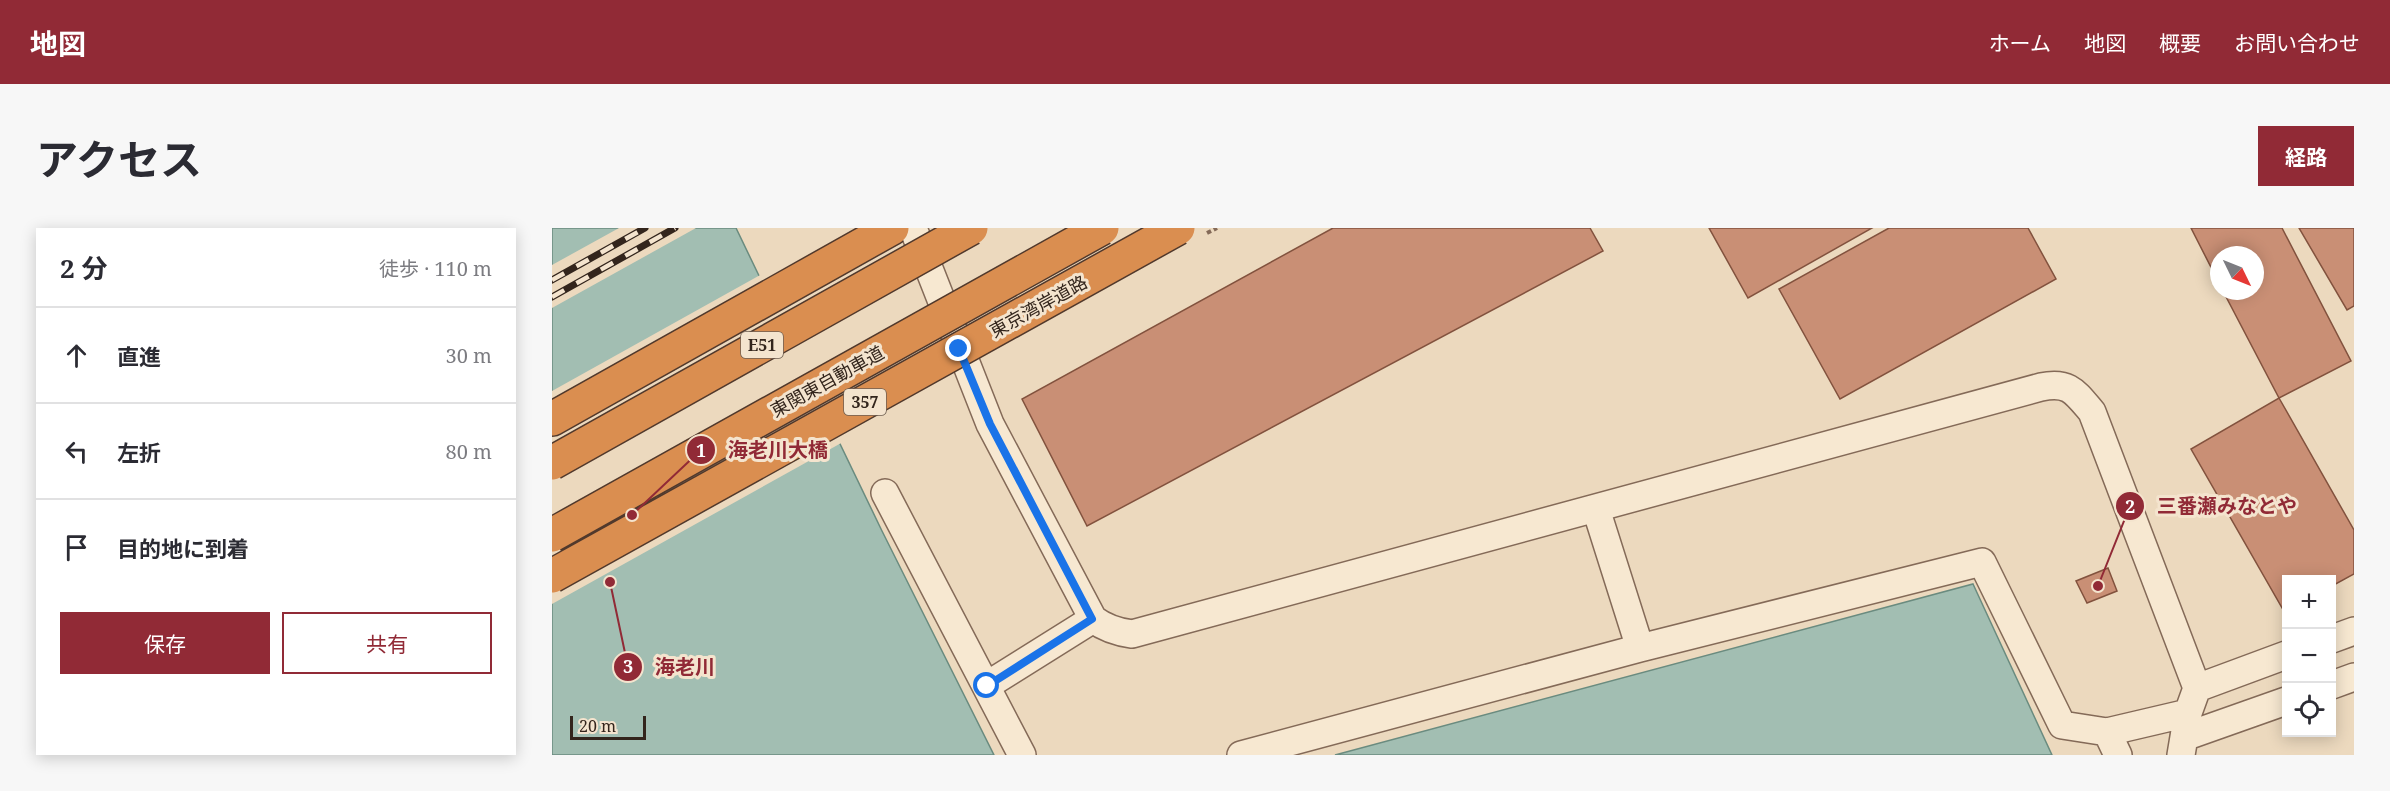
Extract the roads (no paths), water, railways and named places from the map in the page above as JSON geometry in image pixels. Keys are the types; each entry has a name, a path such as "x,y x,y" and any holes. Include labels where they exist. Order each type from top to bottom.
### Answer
{"highway":[{"path":"552,418 892,228"},
{"name":"E51","path":"552,463 971,228"},
{"name":"東関東自動車道","path":"552,535 1102,228"},
{"name":"東京湾岸道路","path":"552,576 1178,228"}],"street":[{"path":"913,228 990,424 1092,619 1105,628 1132,634 2056,384 2069,388 2092,411 2187,723"},
{"path":"885,493 1022,755"},
{"path":"1596,509 1640,648"},
{"path":"1241,755 1640,648 1982,562 2062,725 2112,743 2187,723 2282,702"},
{"path":"987,686 1092,619"},
{"path":"2336,637 2354,631"},
{"path":"2187,723 2282,659"},
{"path":"2336,683 2354,677"}],"railway":[{"path":"552,280 645,228"},
{"path":"552,297 675,228"}],"place":[{"name":"海老川大橋","path":"632,515"},
{"name":"海老川","path":"610,582"},
{"name":"三番瀬みなとや","path":"2098,586"}]}
